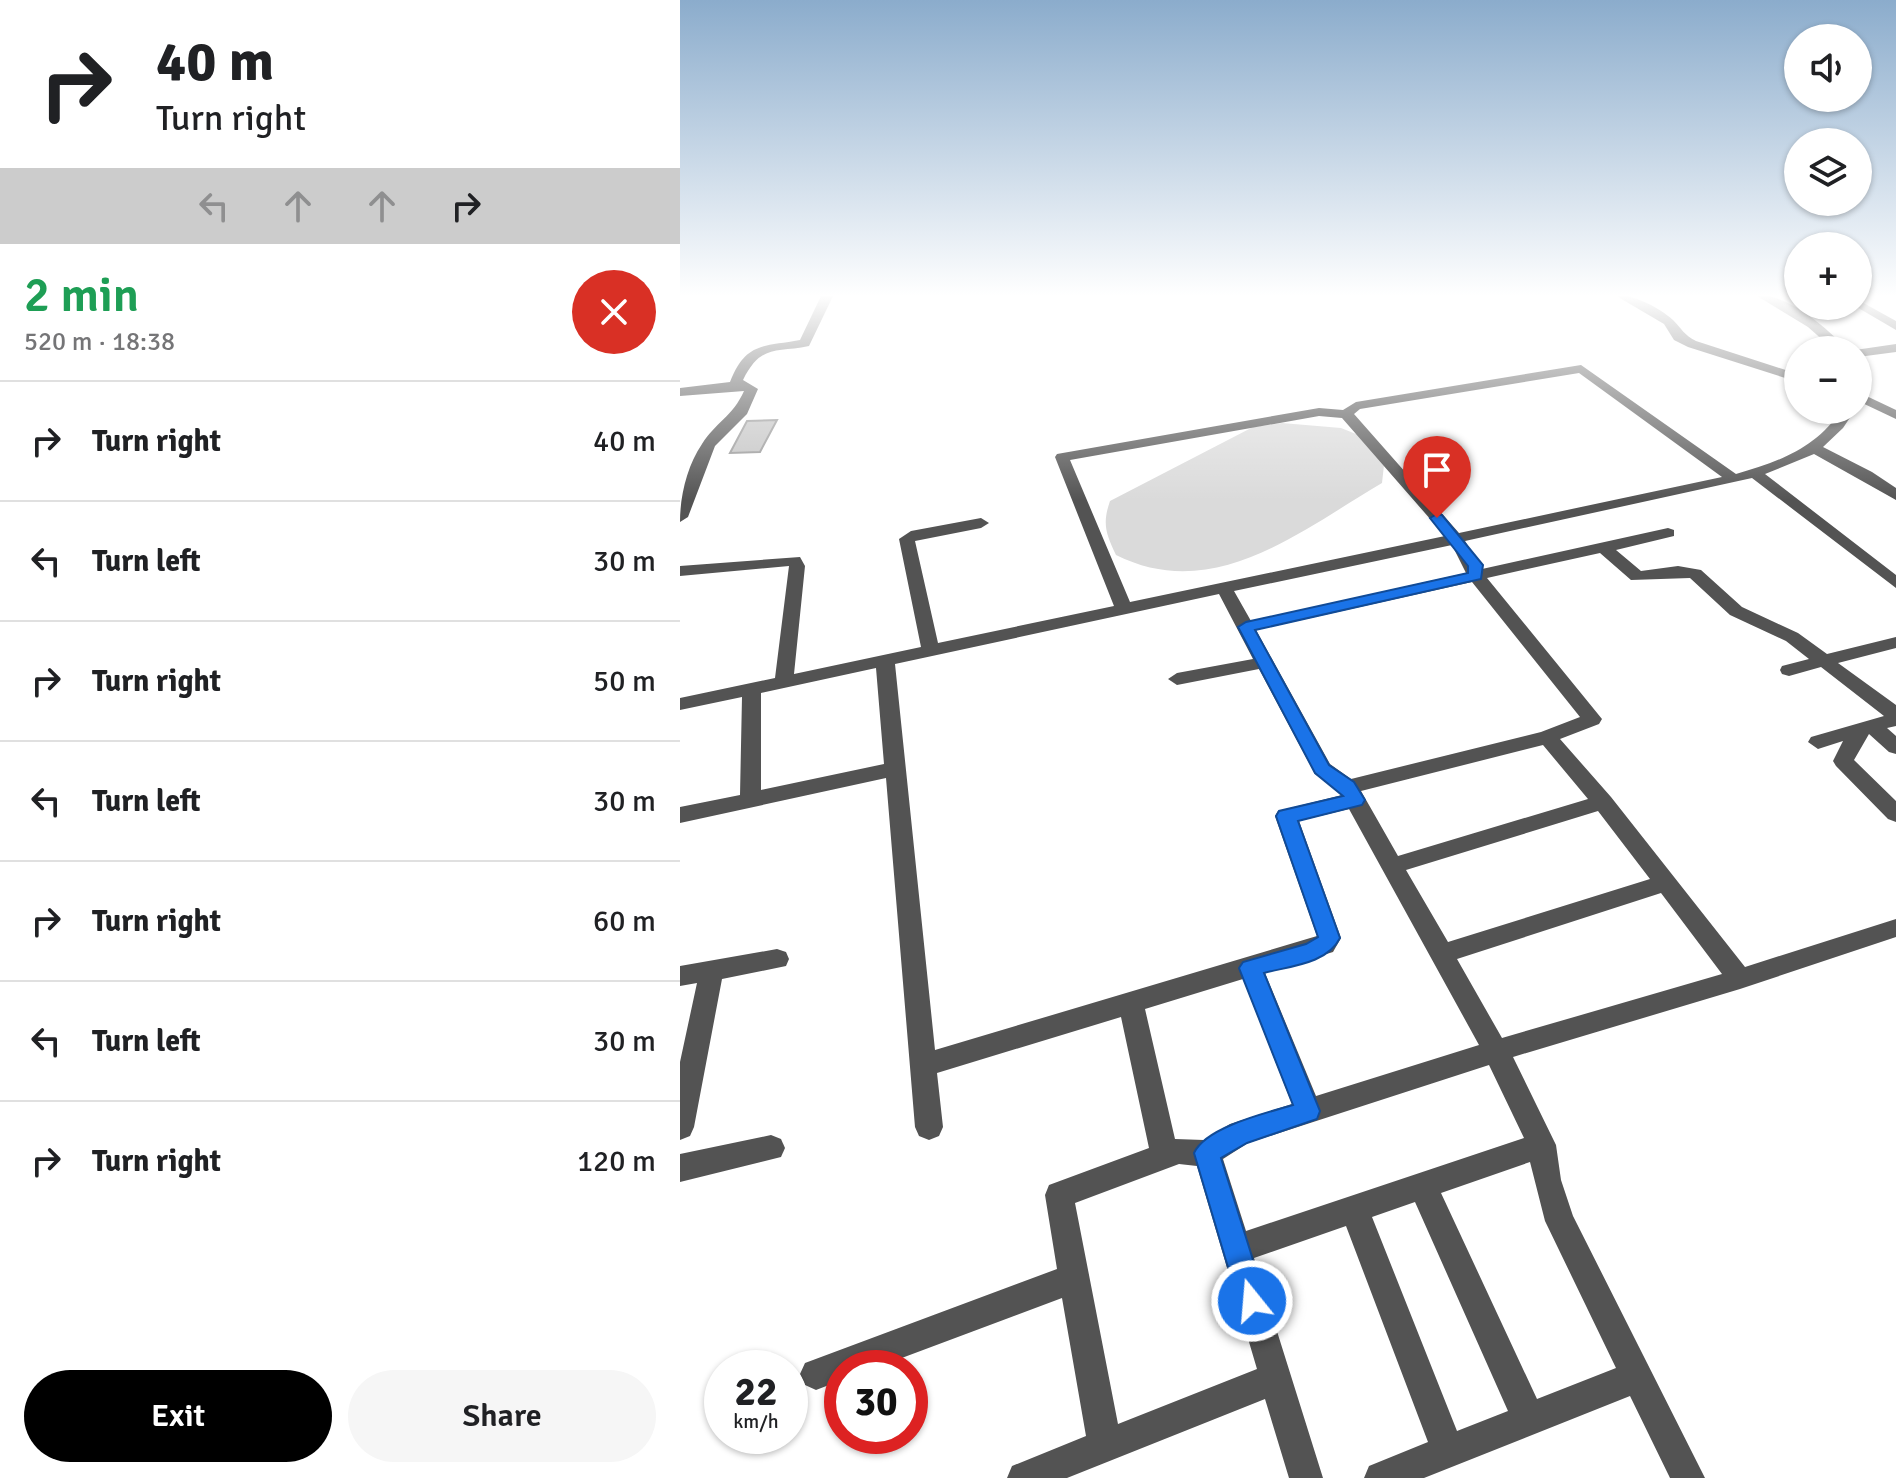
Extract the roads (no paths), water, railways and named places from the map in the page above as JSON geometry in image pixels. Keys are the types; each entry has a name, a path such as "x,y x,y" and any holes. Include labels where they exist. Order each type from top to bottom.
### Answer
{"street":[{"path":"680,517 685,492 708,445 744,407 751,389 736,382 746,363"},
{"path":"1751,363 1784,374"},
{"path":"1124,608 1062,457 1319,412 1346,414 1356,406 1581,369 1734,479"},
{"path":"680,392 742,385"},
{"path":"1872,403 1896,415"},
{"path":"924,1065 1130,1001 1311,952 1324,945 1329,938 1286,816 1547,737 1592,719 1476,576 1475,565 1455,539 1346,414"},
{"path":"680,704 1734,479 1815,449 1841,424"},
{"path":"1815,449 1867,475 1896,495"},
{"path":"1754,473 1896,583"},
{"path":"931,651 907,539 917,534 981,523"},
{"path":"1246,627 1668,533"},
{"path":"1604,548 1637,576 1678,571 1695,574 1736,611 1778,629 1827,660 1896,717"},
{"path":"680,571 794,560 797,566 784,682"},
{"path":"1224,588 1322,769 1351,794 1496,1051 1542,1145 1547,1180 1560,1221 1688,1478"},
{"path":"1789,670 1896,642"},
{"path":"885,661 929,1127"},
{"path":"1177,679 1265,662"},
{"path":"750,800 752,689"},
{"path":"1818,742 1896,717"},
{"path":"1866,728 1896,747"},
{"path":"1866,728 1843,761 1896,814"},
{"path":"1547,737 1603,802 1740,979"},
{"path":"680,815 894,769"},
{"path":"1392,866 1603,802"},
{"path":"1442,954 1665,883"},
{"path":"1105,1446 1059,1195 1179,1151 1207,1153 1240,1133 1896,928"},
{"path":"680,976 777,959"},
{"path":"1251,968 1308,1111"},
{"path":"680,1127 712,969"},
{"path":"1130,1001 1165,1156"},
{"path":"1236,1249 1542,1145"},
{"path":"680,1168 771,1148"},
{"path":"1207,1153 1306,1478"},
{"path":"1422,1184 1529,1419"},
{"path":"1354,1208 1448,1451"},
{"path":"816,1374 1074,1278"},
{"path":"1381,1478 1636,1377"},
{"path":"1024,1478 1276,1378"}]}
